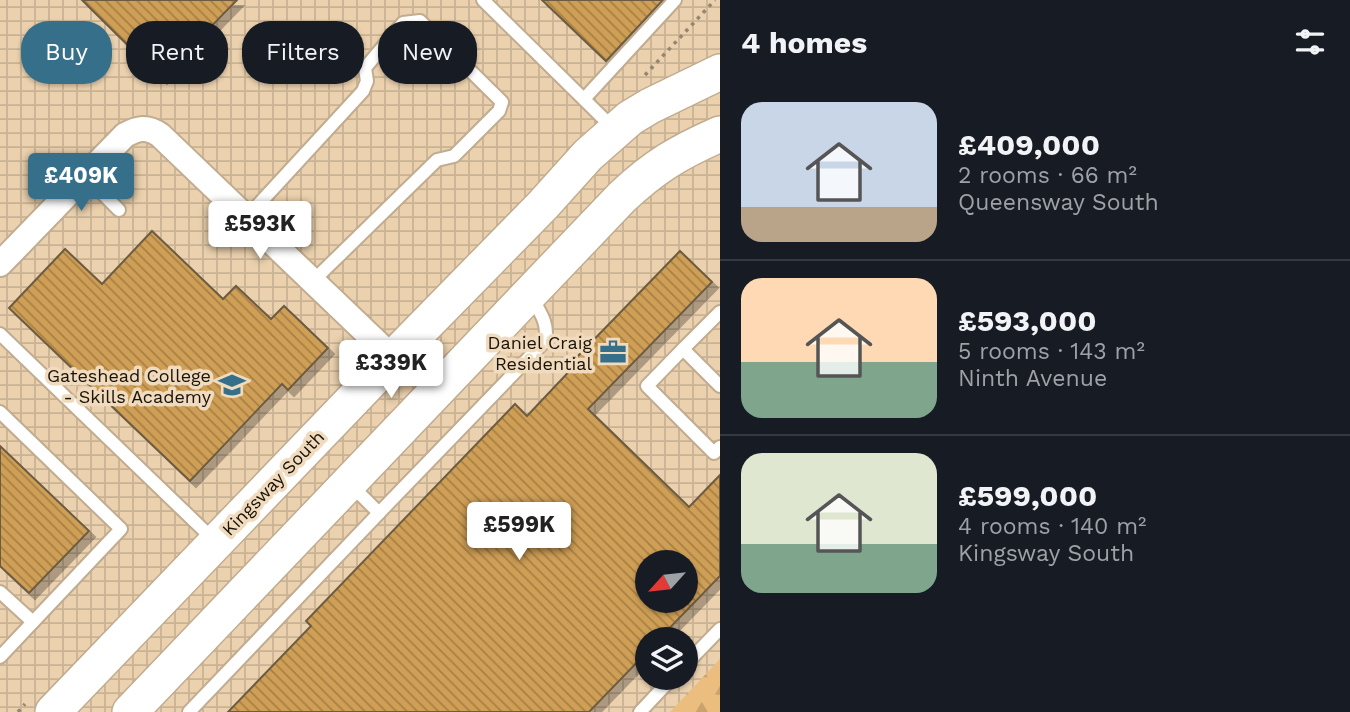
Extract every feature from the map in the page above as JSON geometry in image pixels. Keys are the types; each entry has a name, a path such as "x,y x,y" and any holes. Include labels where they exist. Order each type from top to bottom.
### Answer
{"street":[{"name":"Kingsway South","path":"53,712 543,205 588,155 616,130 650,106 720,72"},
{"path":"0,264 125,135 148,128 160,135 393,358"},
{"path":"130,712 639,180 674,156 720,134"}],"lane":[{"path":"483,0 616,130"},
{"path":"584,99 675,0"},
{"path":"247,217 363,91 367,81 365,68 403,23 420,21 502,102 499,111 454,156 437,160 313,281"},
{"path":"85,176 120,210"},
{"path":"189,712 537,351 545,341 548,330 530,294"},
{"path":"720,312 647,386 714,453 720,447"},
{"path":"0,334 216,542"},
{"path":"683,349 720,386"},
{"path":"0,412 121,529 0,657"},
{"path":"349,483 379,513"},
{"path":"0,592 33,622"},
{"path":"698,652 720,629"},
{"path":"640,712 661,690"}],"shaded area":[{"path":"0,0 720,0 720,712 0,712"}],"green space":[{"path":"720,659 720,712 670,712 691,690 698,690 698,682"}],"building":[{"path":"82,0 237,0 217,21 126,21 126,43 112,30 112,21 103,21"},
{"path":"542,0 663,0 606,61"},
{"path":"152,231 223,299 236,286 271,319 284,306 328,348 288,390 282,384 190,481 9,308 65,249 102,284"},
{"path":"680,251 712,282 588,409 689,507 720,475 720,576 698,599 698,550 635,550 635,613 684,613 671,627 635,627 635,664 589,712 228,712 311,626 306,621 515,404 527,416 579,361 576,358"},
{"path":"0,446 89,531 29,593 0,566"}],"place":[{"name":"Daniel Craig Residential","path":"613,352"},
{"name":"Gateshead College - Skills Academy","path":"232,385"}]}
